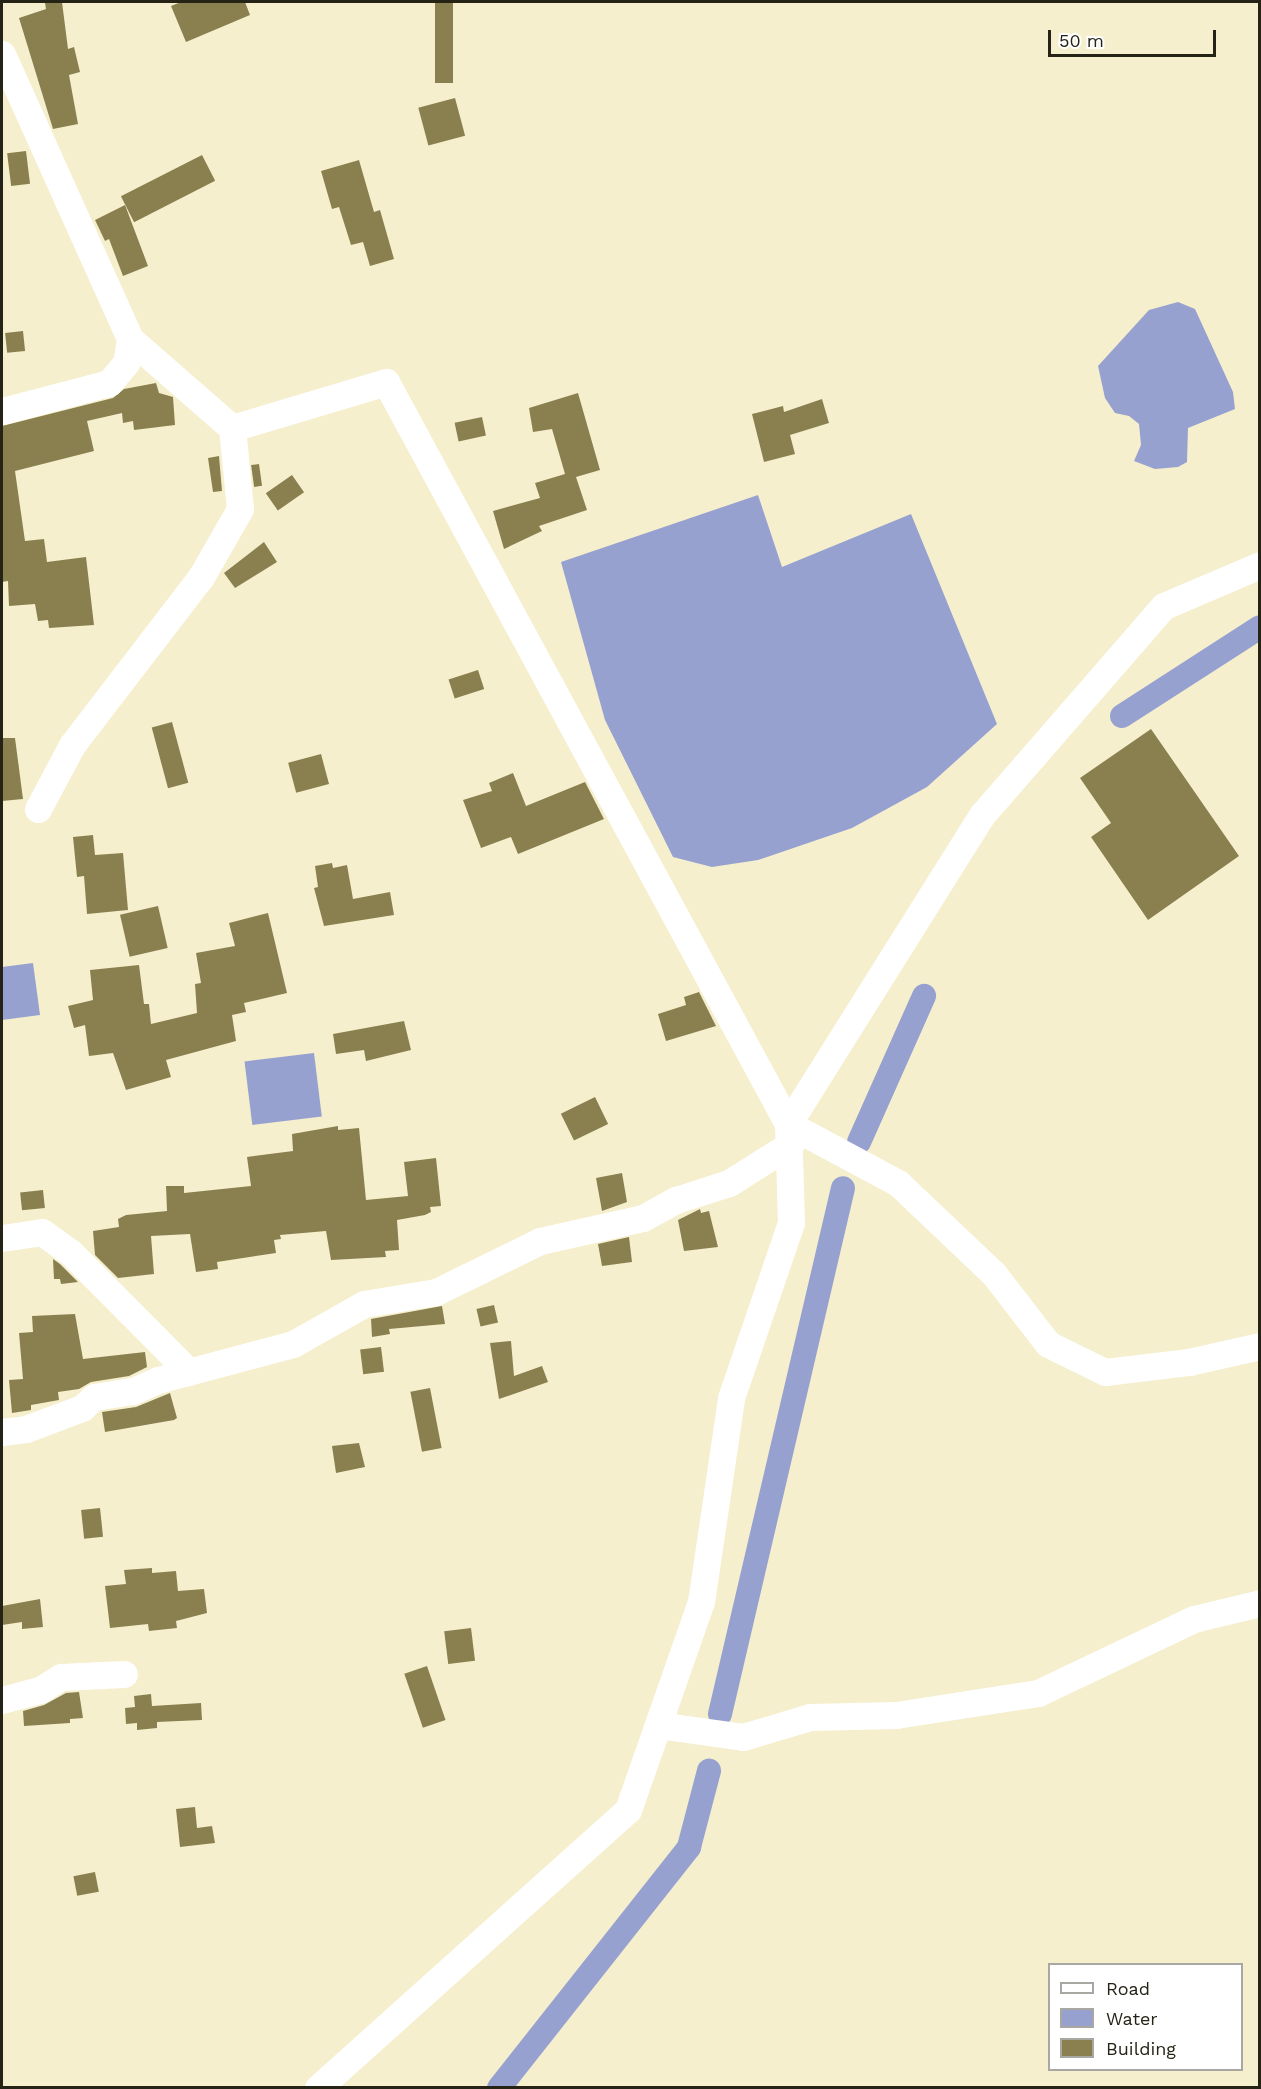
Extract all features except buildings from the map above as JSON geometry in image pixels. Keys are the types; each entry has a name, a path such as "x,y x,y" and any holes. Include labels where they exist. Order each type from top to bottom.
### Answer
{"street":[{"path":"2,54 130,339 232,428 240,509 201,577 72,745 38,809"},
{"path":"2,411 109,383 126,363 130,339"},
{"path":"232,428 386,382 789,1134 791,1223 731,1398 701,1602 628,1810 318,2088"},
{"path":"2,1432 45,1422 82,1408 94,1397 133,1391 189,1372 293,1344 364,1304 436,1292 540,1241 643,1218 676,1200 729,1183 789,1134 982,815 1164,606 1260,565"},
{"path":"789,1134 898,1183 994,1274 1048,1344 1106,1372 1189,1362 1260,1346"},
{"path":"2,1238 42,1232 70,1252 189,1372"},
{"path":"658,1725 743,1737 810,1717 896,1716 1038,1693 1194,1619 1260,1603"},
{"path":"2,1700 40,1690 61,1677 124,1674"}],"water":[{"path":"1178,302 1195,309 1233,392 1235,409 1188,428 1187,462 1178,467 1155,469 1134,461 1141,445 1139,424 1129,416 1115,413 1105,398 1098,366 1149,310"},
{"path":"758,495 782,567 911,514 997,724 927,787 852,828 758,860 712,867 673,857 605,720 561,562"},
{"path":"33,963 40,1015 2,1020 2,967"},
{"path":"314,1053 322,1117 252,1125 245,1062"}],"waterway":[{"path":"1122,716 1260,627"},
{"path":"859,1142 924,996"},
{"path":"720,1714 843,1188"},
{"path":"499,2088 689,1847 709,1771"}]}
